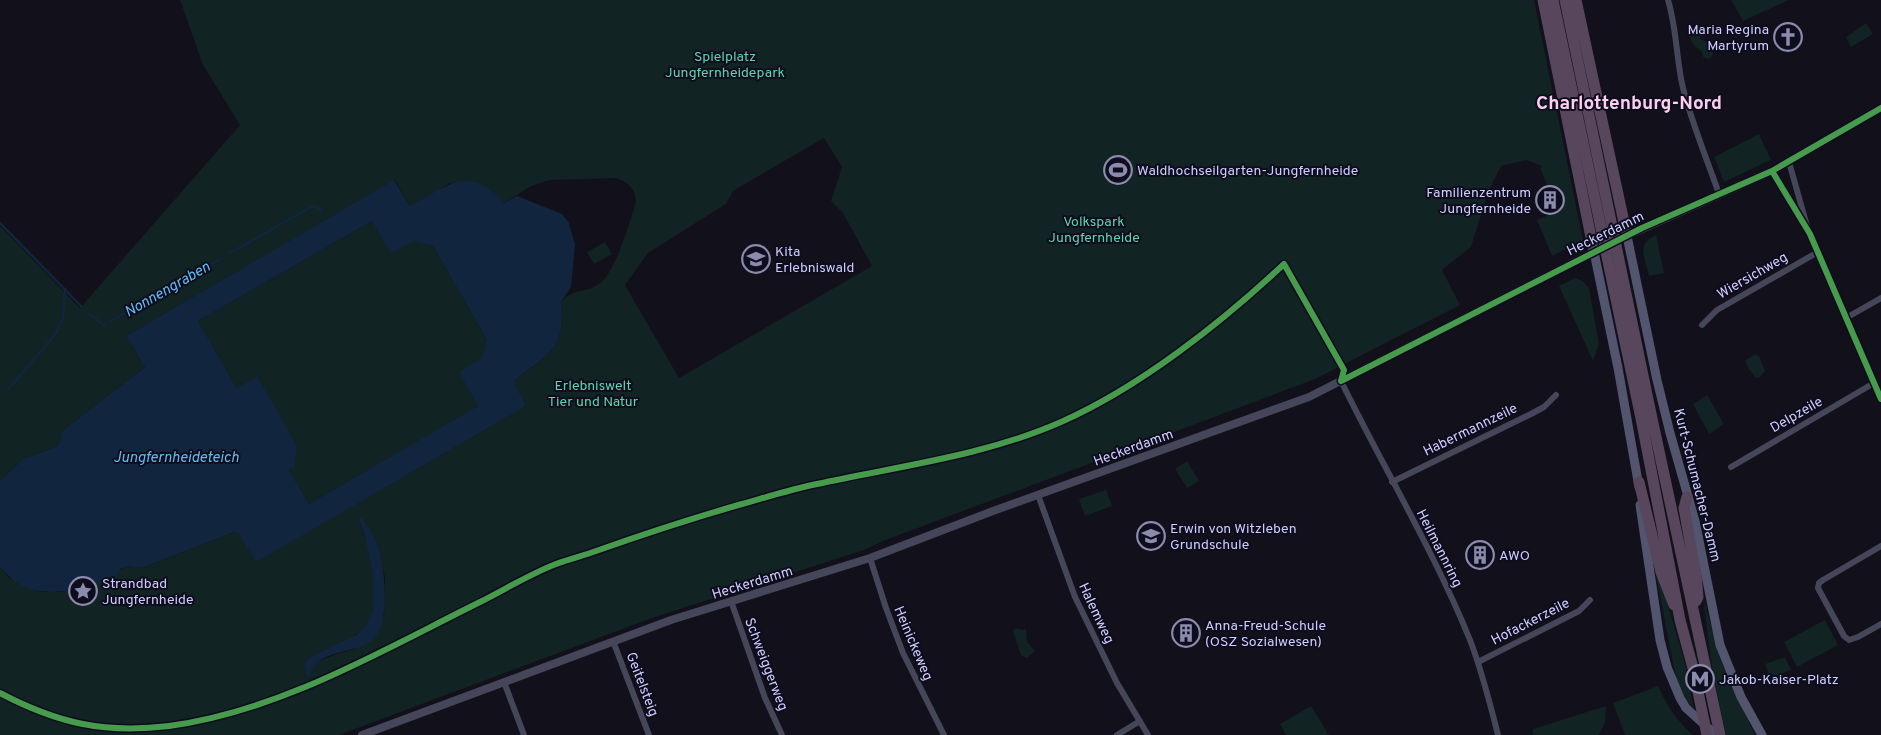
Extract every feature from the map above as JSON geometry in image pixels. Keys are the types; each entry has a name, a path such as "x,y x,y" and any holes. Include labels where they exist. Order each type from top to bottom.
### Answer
{"highway":[{"path":"1543,0 1597,251"},
{"path":"1553,0 1648,453 1680,620 1697,685 1707,735"},
{"path":"1565,0 1720,735"},
{"path":"1576,0 1624,237"},
{"path":"1639,482 1661,572 1680,620"},
{"path":"1687,498 1684,508 1698,597 1694,607"}],"main road":[{"name":"Kurt-Schumacher-Damm","path":"1624,237 1657,380 1687,498 1695,521 1720,645 1740,697 1762,735"},
{"path":"1597,251 1639,482 1639,498 1660,640 1667,667 1680,698 1686,708 1716,735"}],"street":[{"path":"1668,0 1675,27 1686,97 1719,194"},
{"name":"Heckerdamm","path":"362,735 671,620 870,558 1309,397 1624,237 1772,171 1881,108"},
{"path":"1789,162 1810,234"},
{"path":"1772,171 1810,234 1881,399"},
{"name":"Wiersichweg","path":"1702,325 1717,310 1818,252"},
{"path":"1846,318 1881,298"},
{"name":"Heilmannring","path":"1341,381 1447,589 1478,662 1498,735"},
{"name":"Delpzeile","path":"1731,467 1874,383"},
{"name":"Habermannzeile","path":"1392,482 1540,409 1556,395"},
{"name":"Halemweg","path":"1038,495 1074,597 1113,676 1148,735"},
{"path":"1881,546 1823,580 1819,583 1818,588 1844,636 1849,640 1881,624"},
{"name":"Heinickeweg","path":"870,558 902,654 944,735"},
{"name":"Hofackerzeile","path":"1478,662 1579,611 1590,600"},
{"name":"Schweiggerweg","path":"731,601 765,698 782,735"},
{"name":"Geitelsteig","path":"613,641 649,735"},
{"path":"504,682 524,735"},
{"path":"1118,735 1140,722"}],"green space":[{"name":"Volkspark Jungfernheide","path":"180,0 1534,0 1583,240 1552,256 1537,220 1558,211 1540,168 1542,166 1526,160 1501,166 1488,192 1471,247 1442,270 1460,305 1315,379 883,541 864,550 652,618 339,735 0,735 0,567 9,578 37,591 61,592 130,566 136,568 144,567 234,532 238,533 256,561 526,406 515,384 515,380 537,364 552,349 561,330 561,302 570,294 593,287 605,278 621,246 636,202 633,190 616,178 549,180 531,186 504,203 450,183 410,206 395,180 126,336 145,367 62,431 60,442 56,447 23,459 0,481 0,226 80,308 240,125 203,65","holes":["824,138 842,167 831,201 843,213 872,266 679,378 625,285 648,253 726,204 733,191","359,520 377,542 385,577 384,614 355,649 316,662 311,670 310,657 355,635 367,624 372,614 375,601 374,577 369,552"]},
{"path":"1731,0 1789,0 1743,21"},
{"path":"1866,23 1873,34 1851,47 1846,37"},
{"path":"1698,25 1702,26 1700,39 1711,44 1715,49 1709,59 1703,57 1702,52 1694,46 1691,40 1692,34"},
{"path":"1759,134 1771,160 1724,182 1714,157"},
{"path":"372,221 414,240 433,246 487,340 483,358 479,406 309,504 289,470 257,377 237,388 198,321"},
{"path":"1656,235 1664,273 1649,276 1643,252 1645,243"},
{"path":"605,242 612,254 594,264 587,252"},
{"path":"1575,278 1583,281 1589,288 1599,344 1593,361 1559,286"},
{"path":"1756,354 1760,358 1765,371 1760,377 1756,378 1748,368 1745,360"},
{"path":"1707,395 1724,424 1709,434 1693,404"},
{"path":"1187,461 1199,481 1187,488 1175,469"},
{"path":"1106,490 1112,506 1085,516 1079,499"},
{"path":"1649,540 1686,667 1694,711 1676,678"},
{"path":"1703,597 1720,659 1755,735 1726,735 1712,668"},
{"path":"1825,620 1838,645 1797,667 1784,642"},
{"path":"1016,628 1026,629 1027,642 1035,651 1027,658 1021,655 1013,631"},
{"path":"1785,657 1791,670 1770,678 1765,664"},
{"path":"1658,686 1673,713 1693,735 1625,735 1613,703"},
{"path":"1311,706 1329,735 1286,735 1280,724"},
{"path":"1606,706 1605,722 1599,735 1533,735 1533,729"}],"water":[{"name":"Jungfernheideteich","path":"394,180 410,206 435,191 458,182 469,181 480,184 504,203 517,196 562,214 569,223 575,245 571,287 561,302 561,330 557,340 552,349 537,364 515,380 515,384 526,406 256,562 238,533 234,532 144,567 136,568 130,566 120,569 114,580 68,591 39,591 25,587 12,579 0,567 0,481 23,459 56,447 60,442 62,431 145,367 126,336","holes":["372,221 391,253 414,241 433,246 487,340 482,358 459,372 478,406 309,504 289,470 294,467 297,446 257,376 237,388 198,321"]},
{"path":"361,517 376,540 380,553 385,595 382,624 377,635 370,642 363,646 326,657 319,661 313,668 310,676 307,677 304,666 310,657 356,635 367,624 373,611 373,572 359,520"}],"waterway":[{"name":"Nonnengraben","path":"230,253 313,206 321,209"},
{"name":"Nonnengraben","path":"0,223 81,306"},
{"name":"Nonnengraben","path":"111,321 222,258"},
{"path":"8,390 57,332 63,318 65,289"},
{"name":"Nonnengraben","path":"89,314 104,325"}],"cycle path":[{"path":"1341,381 1642,228 1772,171 1881,108"},
{"path":"1772,171 1810,234 1881,399"},
{"path":"0,693 61,719 102,727 145,728 169,726 210,718 250,707 329,677 537,572 561,562 632,538 780,493 972,452 1032,434 1061,422 1091,408 1150,372 1207,331 1284,264 1344,370 1341,381"}],"place":[{"name":"Maria Regina Martyrum","path":"1788,37"},
{"name":"Waldhochseilgarten-Jungfernheide","path":"1118,170"},
{"name":"Familienzentrum Jungfernheide","path":"1550,200"},
{"name":"Kita Erlebniswald","path":"756,259"},
{"name":"Erwin von Witzleben Grundschule","path":"1151,536"},
{"name":"AWO","path":"1480,555"},
{"name":"Strandbad Jungfernheide","path":"83,591"},
{"name":"Anna-Freud-Schule (OSZ Sozialwesen)","path":"1186,633"},
{"name":"Jakob-Kaiser-Platz","path":"1700,679"}],"district":[{"name":"Charlottenburg-Nord","path":"1629,102"}],"park label":[{"name":"Spielplatz Jungfernheidepark","path":"725,64"},
{"name":"Erlebniswelt Tier und Natur","path":"593,394"}]}
